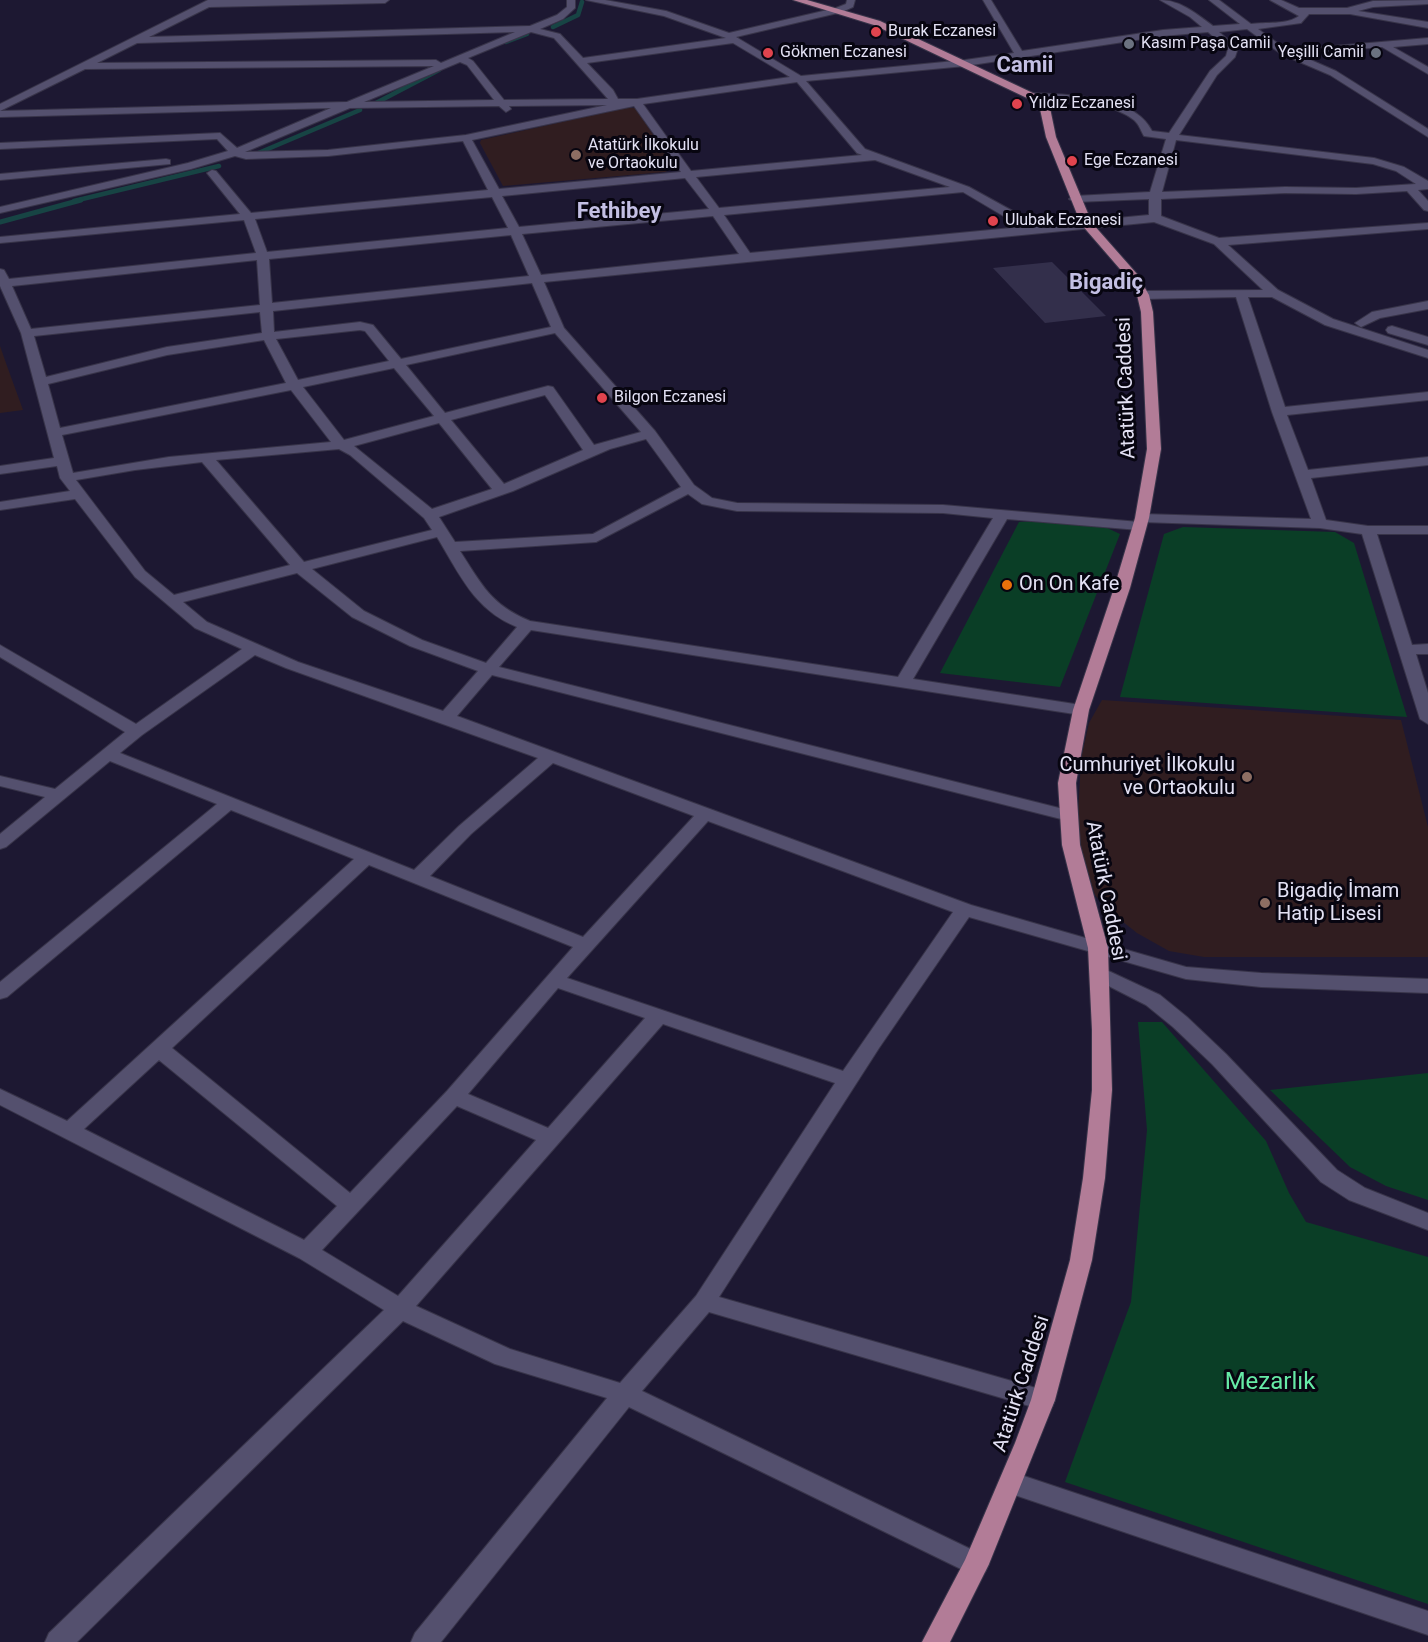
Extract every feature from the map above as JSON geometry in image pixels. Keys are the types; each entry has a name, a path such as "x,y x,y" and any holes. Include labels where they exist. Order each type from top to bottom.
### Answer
{"main road":[{"name":"Atatürk Caddesi","path":"797,0 845,5 1030,96 1045,108 1051,137 1087,224 1131,273 1143,295 1147,312 1154,449 1141,522 1122,588 1081,710 1066,783 1071,845 1098,948 1100,974 1102,1090 1094,1178 1081,1260 1044,1400 1012,1483 976,1564 936,1642"}],"street":[{"path":"0,108 211,2 384,0"},
{"path":"0,210 191,166 235,152 444,63 530,30 567,12 571,8 571,0"},
{"path":"590,0 666,14 731,38 799,79 856,147 874,157 965,189 1014,216 1031,229"},
{"path":"987,0 1019,54"},
{"path":"1155,218 1155,196 1172,136 1213,73 1230,57 1233,48 1193,15 1164,0"},
{"path":"1213,0 1284,52 1333,73 1428,134"},
{"path":"0,146 220,136 235,152 254,157 328,153 466,138 637,102 799,79 965,63 1163,33 1298,21 1305,15 1299,10 1274,0"},
{"path":"1351,11 1355,7 1373,4 1428,1"},
{"path":"580,61 731,38 845,5"},
{"path":"1299,10 1351,11 1394,21 1428,25"},
{"path":"136,40 530,30 556,36 609,92 614,101"},
{"path":"1284,52 1428,41"},
{"path":"1384,45 1428,71"},
{"path":"460,58 470,63 520,127"},
{"path":"84,66 444,63"},
{"path":"1030,96 1102,104 1129,111 1141,120 1148,134 1374,160 1400,169 1428,186"},
{"path":"0,114 349,105 637,102"},
{"path":"637,102 687,176 718,212 747,256"},
{"path":"466,138 516,232 558,328 650,434 689,488 707,501 737,507 931,508 1141,522 1320,524 1368,530 1428,530"},
{"path":"0,240 874,157"},
{"path":"0,177 159,162 191,166"},
{"path":"212,173 248,217 263,256 268,336 294,386 341,445 356,452 430,515 484,600 509,618 526,625 1081,710"},
{"path":"1075,199 1285,190 1356,191 1428,186"},
{"path":"1410,188 1428,208"},
{"path":"965,189 263,256 2,278 27,333 67,478 140,574 201,625 292,665 551,756 964,909 1186,974 1261,980 1428,986"},
{"path":"27,333 747,256 1155,218 1218,242 1274,293 1329,322 1428,354"},
{"path":"1218,242 1428,226"},
{"path":"1143,295 1274,293"},
{"path":"1241,294 1279,412 1320,524"},
{"path":"1361,324 1376,315 1428,305"},
{"path":"1329,322 1361,324 1428,341"},
{"path":"40,382 167,351 268,336 360,326 369,328 501,490"},
{"path":"54,433 294,386 558,328"},
{"path":"67,478 118,466 341,445 548,390 591,451"},
{"path":"1279,412 1428,396"},
{"path":"430,515 501,490 616,441 650,434"},
{"path":"206,458 298,566 358,614 416,643 488,669 1069,816"},
{"path":"0,470 62,461"},
{"path":"1301,475 1428,461"},
{"path":"449,548 596,538 689,488"},
{"path":"0,506 79,494"},
{"path":"903,682 1003,513"},
{"path":"1368,530 1428,719"},
{"path":"171,600 298,566 440,532"},
{"path":"446,718 526,625"},
{"path":"0,843 136,731 254,648"},
{"path":"1406,650 1428,649"},
{"path":"0,650 136,731"},
{"path":"107,754 586,945"},
{"path":"417,878 465,830 551,756"},
{"path":"0,780 58,795"},
{"path":"0,992 229,803"},
{"path":"307,1252 454,1096 554,980 706,813"},
{"path":"69,1131 366,858"},
{"path":"424,1642 625,1394 704,1302 964,909"},
{"path":"1100,974 1153,1000 1180,1022 1219,1059 1329,1176 1357,1194 1428,1222"},
{"path":"554,980 849,1080"},
{"path":"59,1642 400,1309 658,1017"},
{"path":"159,1048 350,1205"},
{"path":"0,1096 307,1252 400,1309 502,1357 625,1394 976,1564"},
{"path":"454,1096 551,1138"},
{"path":"704,1302 1044,1400"},
{"path":"1012,1483 1428,1623"}],"shaded area":[{"name":"Atatürk İlkokulu ve Ortaokulu","path":"625,108 636,108 674,168 665,172 503,186 480,143 481,140"},
{"path":"0,346 7,366 23,410 0,413"},
{"path":"1102,700 1401,720 1428,827 1428,957 1204,957 1169,951 1137,933 1108,910 1095,895 1077,835 1081,759 1089,723"}],"green space":[{"path":"1036,521 1105,527 1120,534 1060,687 940,673 1019,522"},
{"path":"1183,527 1335,532 1354,543 1407,717 1120,697 1164,534"},
{"name":"Mezarlık","path":"1138,1022 1162,1022 1266,1141 1289,1193 1306,1222 1428,1257 1428,1604 1065,1482 1131,1302 1147,1130"},
{"path":"1428,1073 1428,1200 1386,1186 1350,1167 1270,1090"}],"building":[{"path":"1052,262 1106,316 1045,323 993,268"}],"waterway":[{"path":"553,27 578,15 582,2"},
{"path":"506,42 527,34"},
{"path":"374,104 439,70"},
{"path":"256,154 360,110"},
{"path":"74,201 219,166"},
{"path":"0,222 81,200"}],"place":[{"name":"Burak Eczanesi","path":"876,32"},
{"name":"Kasım Paşa Camii","path":"1129,44"},
{"name":"Gökmen Eczanesi","path":"768,53"},
{"name":"Yeşilli Camii","path":"1376,53"},
{"name":"Yıldız Eczanesi","path":"1017,104"},
{"name":"Atatürk İlkokulu ve Ortaokulu","path":"576,155"},
{"name":"Ege Eczanesi","path":"1072,161"},
{"name":"Ulubak Eczanesi","path":"993,221"},
{"name":"Bilgon Eczanesi","path":"602,398"},
{"name":"On On Kafe","path":"1007,585"},
{"name":"Cumhuriyet İlkokulu ve Ortaokulu","path":"1247,777"},
{"name":"Bigadiç İmam Hatip Lisesi","path":"1265,903"}],"district":[{"name":"Camii","path":"1025,66"},
{"name":"Fethibey","path":"619,212"},
{"name":"Bigadiç","path":"1106,283"}]}
